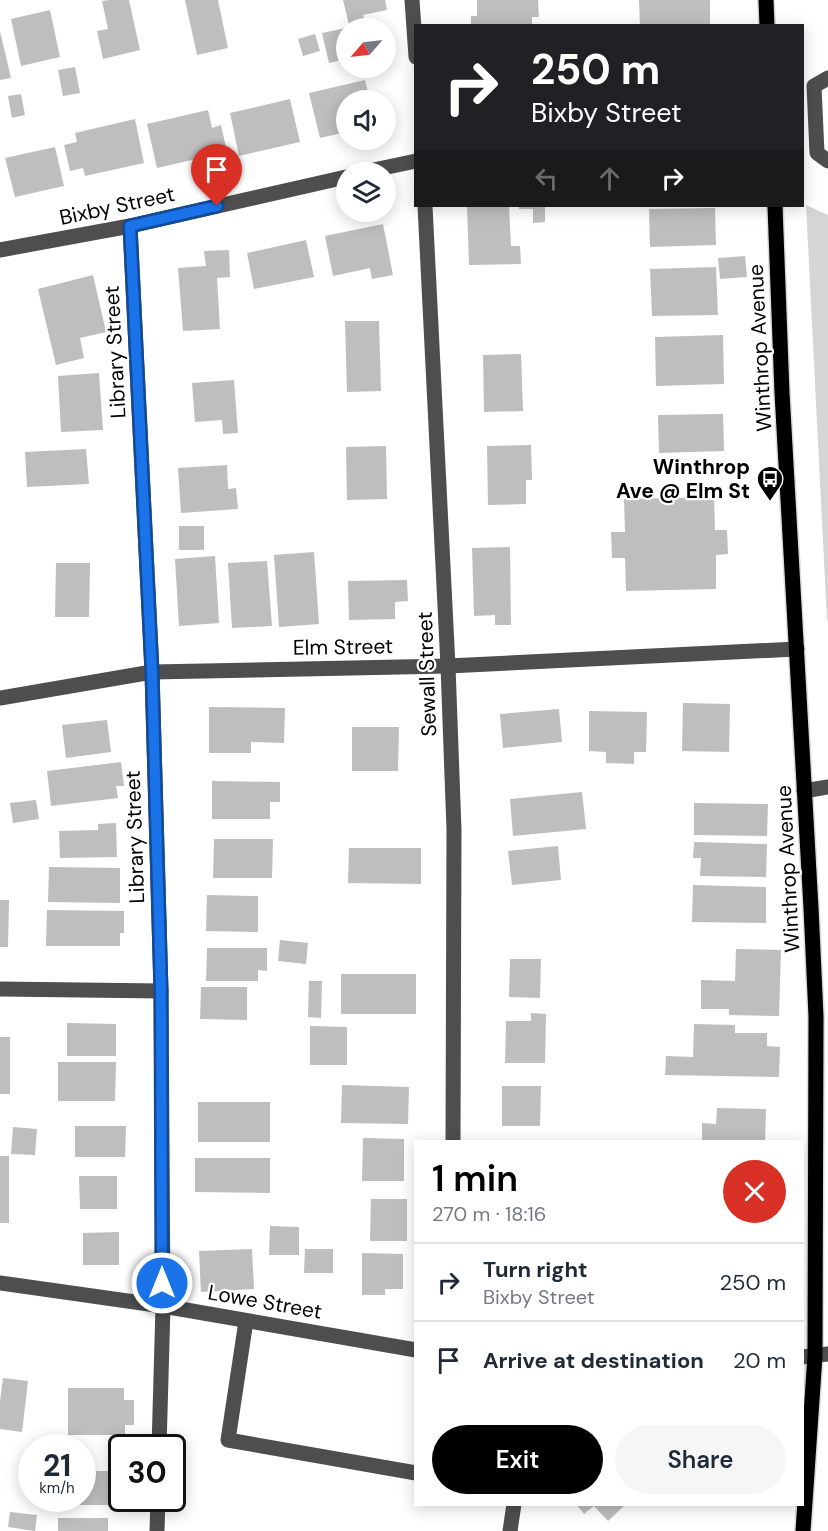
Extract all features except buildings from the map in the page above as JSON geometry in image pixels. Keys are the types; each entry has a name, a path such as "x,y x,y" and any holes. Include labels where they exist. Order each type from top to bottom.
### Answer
{"main road":[{"path":"766,0 767,24"},
{"name":"Winthrop Avenue","path":"775,207 804,791 822,1060 815,1356 803,1531"}],"street":[{"path":"412,0 414,28"},
{"path":"828,78 808,86 809,122 817,153 828,161"},
{"path":"396,165 414,161"},
{"name":"Bixby Street","path":"0,250 130,226 336,179"},
{"name":"Sewall Street","path":"425,207 454,830 453,1140"},
{"name":"Library Street","path":"130,226 152,672 161,991 163,1306 159,1434"},
{"name":"Elm Street","path":"0,698 152,672 448,666 797,649"},
{"path":"804,791 828,787"},
{"path":"0,989 161,991"},
{"name":"Lowe Street","path":"0,1283 163,1306 414,1350"},
{"path":"246,1321 228,1440 414,1473"},
{"path":"510,1531 514,1506"},
{"path":"157,1531 158,1512"}],"shaded area":[{"path":"806,205 828,215 828,620 827,620"}],"place":[{"name":"Winthrop Ave @ Elm St","path":"770,502"}],"route":[{"path":"162,1283 161,991 152,672 130,226 217,206"}]}
